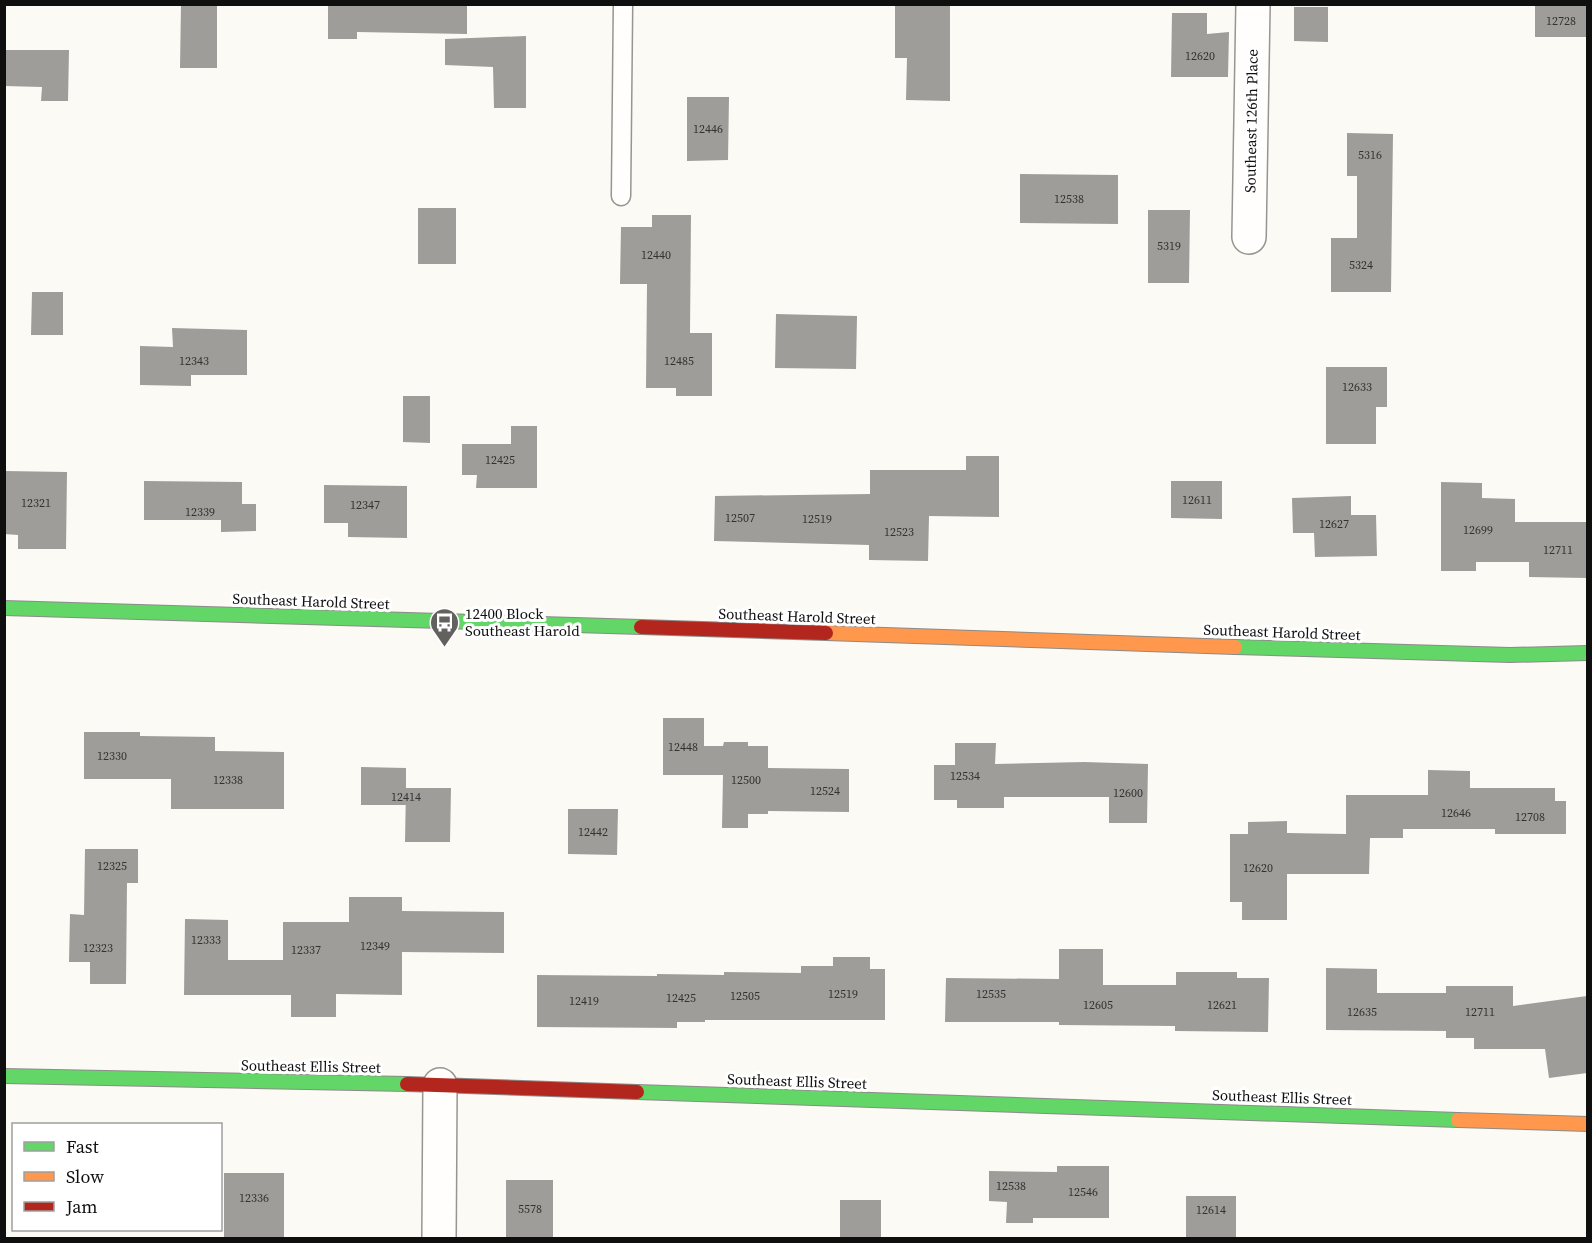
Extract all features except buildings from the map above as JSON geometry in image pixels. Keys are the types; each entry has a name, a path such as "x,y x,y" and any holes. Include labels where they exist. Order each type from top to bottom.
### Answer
{"street":[{"name":"Southeast 126th Place","path":"1249,237 1253,4"},
{"name":"Southeast Harold Street","path":"4,608 1254,648 1510,654 1587,653"},
{"name":"Southeast Ellis Street","path":"4,1076 440,1085 1587,1124"},
{"path":"439,1239 440,1085"}],"lane":[{"path":"621,196 622,4"}],"traffic: fast":[{"path":"4,608 641,627"},
{"path":"1235,647 1510,655 1588,653"},
{"path":"4,1076 407,1084"},
{"path":"637,1092 1458,1120"}],"traffic: slow":[{"path":"826,633 1235,647"},
{"path":"1458,1120 1588,1124"}],"traffic: jam":[{"path":"641,627 826,633"},
{"path":"407,1084 637,1092"}],"place":[{"name":"12400 Block Southeast Harold","path":"444,648"}]}
